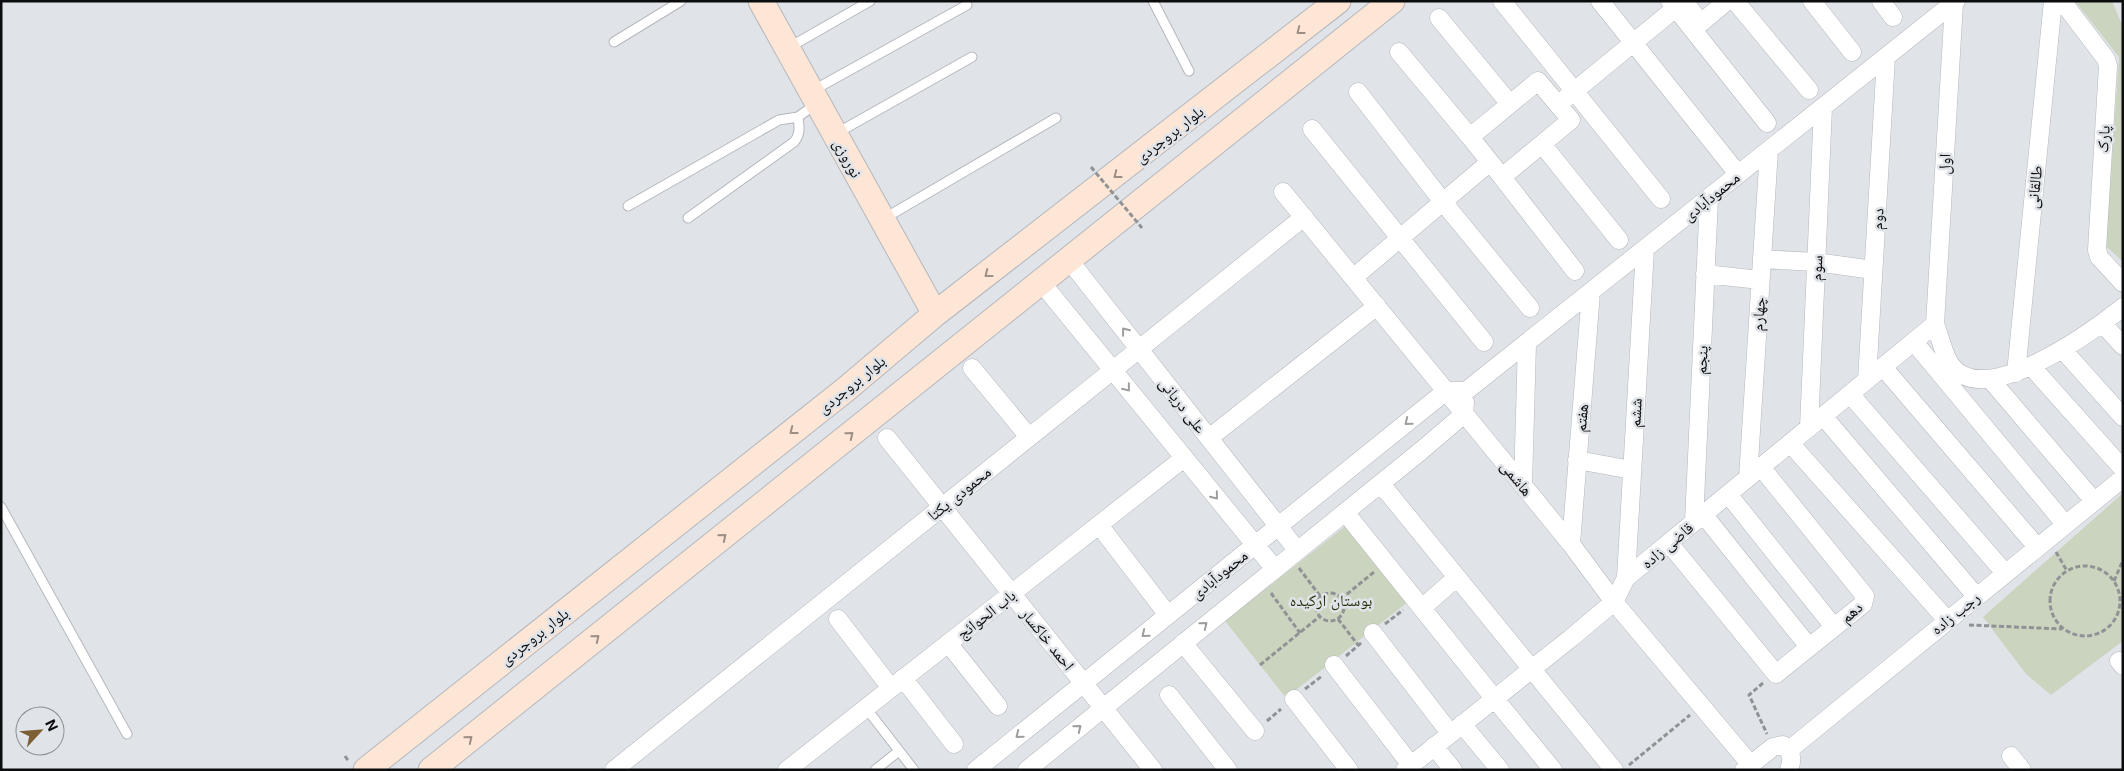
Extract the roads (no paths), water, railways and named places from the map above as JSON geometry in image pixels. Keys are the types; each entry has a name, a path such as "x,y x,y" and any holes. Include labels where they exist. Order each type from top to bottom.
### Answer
{"main road":[{"name":"نوروزی","path":"761,1 787,49 809,104 835,135 935,314"},
{"name":"بلوار بروجردی","path":"366,770 845,390 935,314 1338,1"},
{"path":"438,768 1392,1"}],"street":[{"path":"1502,1 1661,199"},
{"path":"1600,1 1738,174"},
{"path":"1678,3 1701,23 1727,1"},
{"path":"1736,1 1809,90"},
{"path":"1812,1 1852,52"},
{"path":"1881,1 1893,17"},
{"name":"طالقانی","path":"2023,369 2053,1"},
{"name":"پارک","path":"2062,1 2106,59 2108,66 2097,250 2100,257 2123,283"},
{"name":"محمودآبادی","path":"1466,391 1954,2"},
{"name":"اول","path":"1935,324 1954,2"},
{"path":"1558,104 1678,3"},
{"path":"1678,3 1767,123"},
{"path":"1439,18 1510,104"},
{"path":"1400,52 1502,177 1575,271"},
{"name":"دوم","path":"1867,380 1886,57"},
{"path":"1470,137 1538,80 1571,120 1502,177"},
{"path":"1358,92 1443,202 1530,308"},
{"name":"سوم","path":"1809,428 1823,108"},
{"path":"1312,129 1484,342"},
{"path":"1542,144 1619,240"},
{"name":"چهارم","path":"1754,473 1760,280 1769,150"},
{"path":"1353,278 1490,162"},
{"name":"هاشمی","path":"1283,192 1571,544 1614,602 1702,705 1748,767"},
{"name":"پنجم","path":"1699,518 1709,198"},
{"name":"محمودی یکتا","path":"614,770 1304,217"},
{"name":"ششم","path":"1626,578 1645,249"},
{"path":"1762,259 1816,262 1874,270"},
{"name":"علی دریانی","path":"1069,260 1278,526 1293,553"},
{"path":"1706,274 1760,280"},
{"path":"1041,282 1274,568"},
{"name":"هفتم","path":"1571,544 1591,292"},
{"path":"1209,438 1377,306"},
{"path":"1935,324 1950,364 1963,374 1990,379 2023,369 2063,350 2123,307"},
{"path":"2102,323 2123,346"},
{"name":"قاضی زاده","path":"1408,767 1614,602 1626,578 1935,324"},
{"path":"1914,342 2065,524"},
{"path":"1523,485 1527,343"},
{"path":"2063,350 2123,417"},
{"path":"1883,367 2036,548"},
{"path":"972,368 1029,437"},
{"path":"2023,369 2123,469"},
{"path":"1990,379 2094,501"},
{"path":"1446,392 1466,391 1464,414"},
{"name":"محمودآبادی","path":"976,770 1446,392"},
{"path":"1850,394 2005,573"},
{"name":"محمودآبادی","path":"1027,770 1274,568 1381,484 1464,414"},
{"path":"1823,416 1969,602"},
{"name":"احمد خاکسار","path":"887,438 1153,770"},
{"path":"1790,443 1947,620"},
{"name":"باب الحوائج","path":"787,770 1184,458"},
{"path":"1577,460 1632,470"},
{"name":"دهم","path":"1669,542 1776,674 1863,604 1865,596 1754,473"},
{"name":"رجب زاده","path":"1748,767 1781,748 1947,620 2123,478"},
{"path":"1381,484 1614,770"},
{"path":"1728,494 1834,627"},
{"path":"1346,512 1553,770"},
{"path":"1699,518 1809,647"},
{"path":"1098,525 1168,616"},
{"path":"1418,604 1456,578"},
{"path":"838,619 954,744"},
{"path":"1374,633 1456,729 1500,770"},
{"path":"948,643 998,706"},
{"path":"1183,643 1255,731"},
{"path":"1334,665 1408,767"},
{"path":"1169,695 1228,770"},
{"path":"1294,699 1349,770"},
{"path":"1434,746 1453,770"},
{"path":"1781,748 1792,760 1789,770"}],"lane":[{"path":"614,42 681,1"},
{"path":"787,49 870,1"},
{"path":"1153,1 1189,71"},
{"path":"628,206 809,104 967,5"},
{"path":"835,135 972,58"},
{"path":"688,218 794,142 798,137 809,104"},
{"path":"882,220 1056,118"},
{"path":"1,507 127,734"},
{"path":"866,708 914,770"},
{"path":"875,770 899,751"}],"park label":[{"name":"بوستان ارکیده","path":"1331,600"}]}
